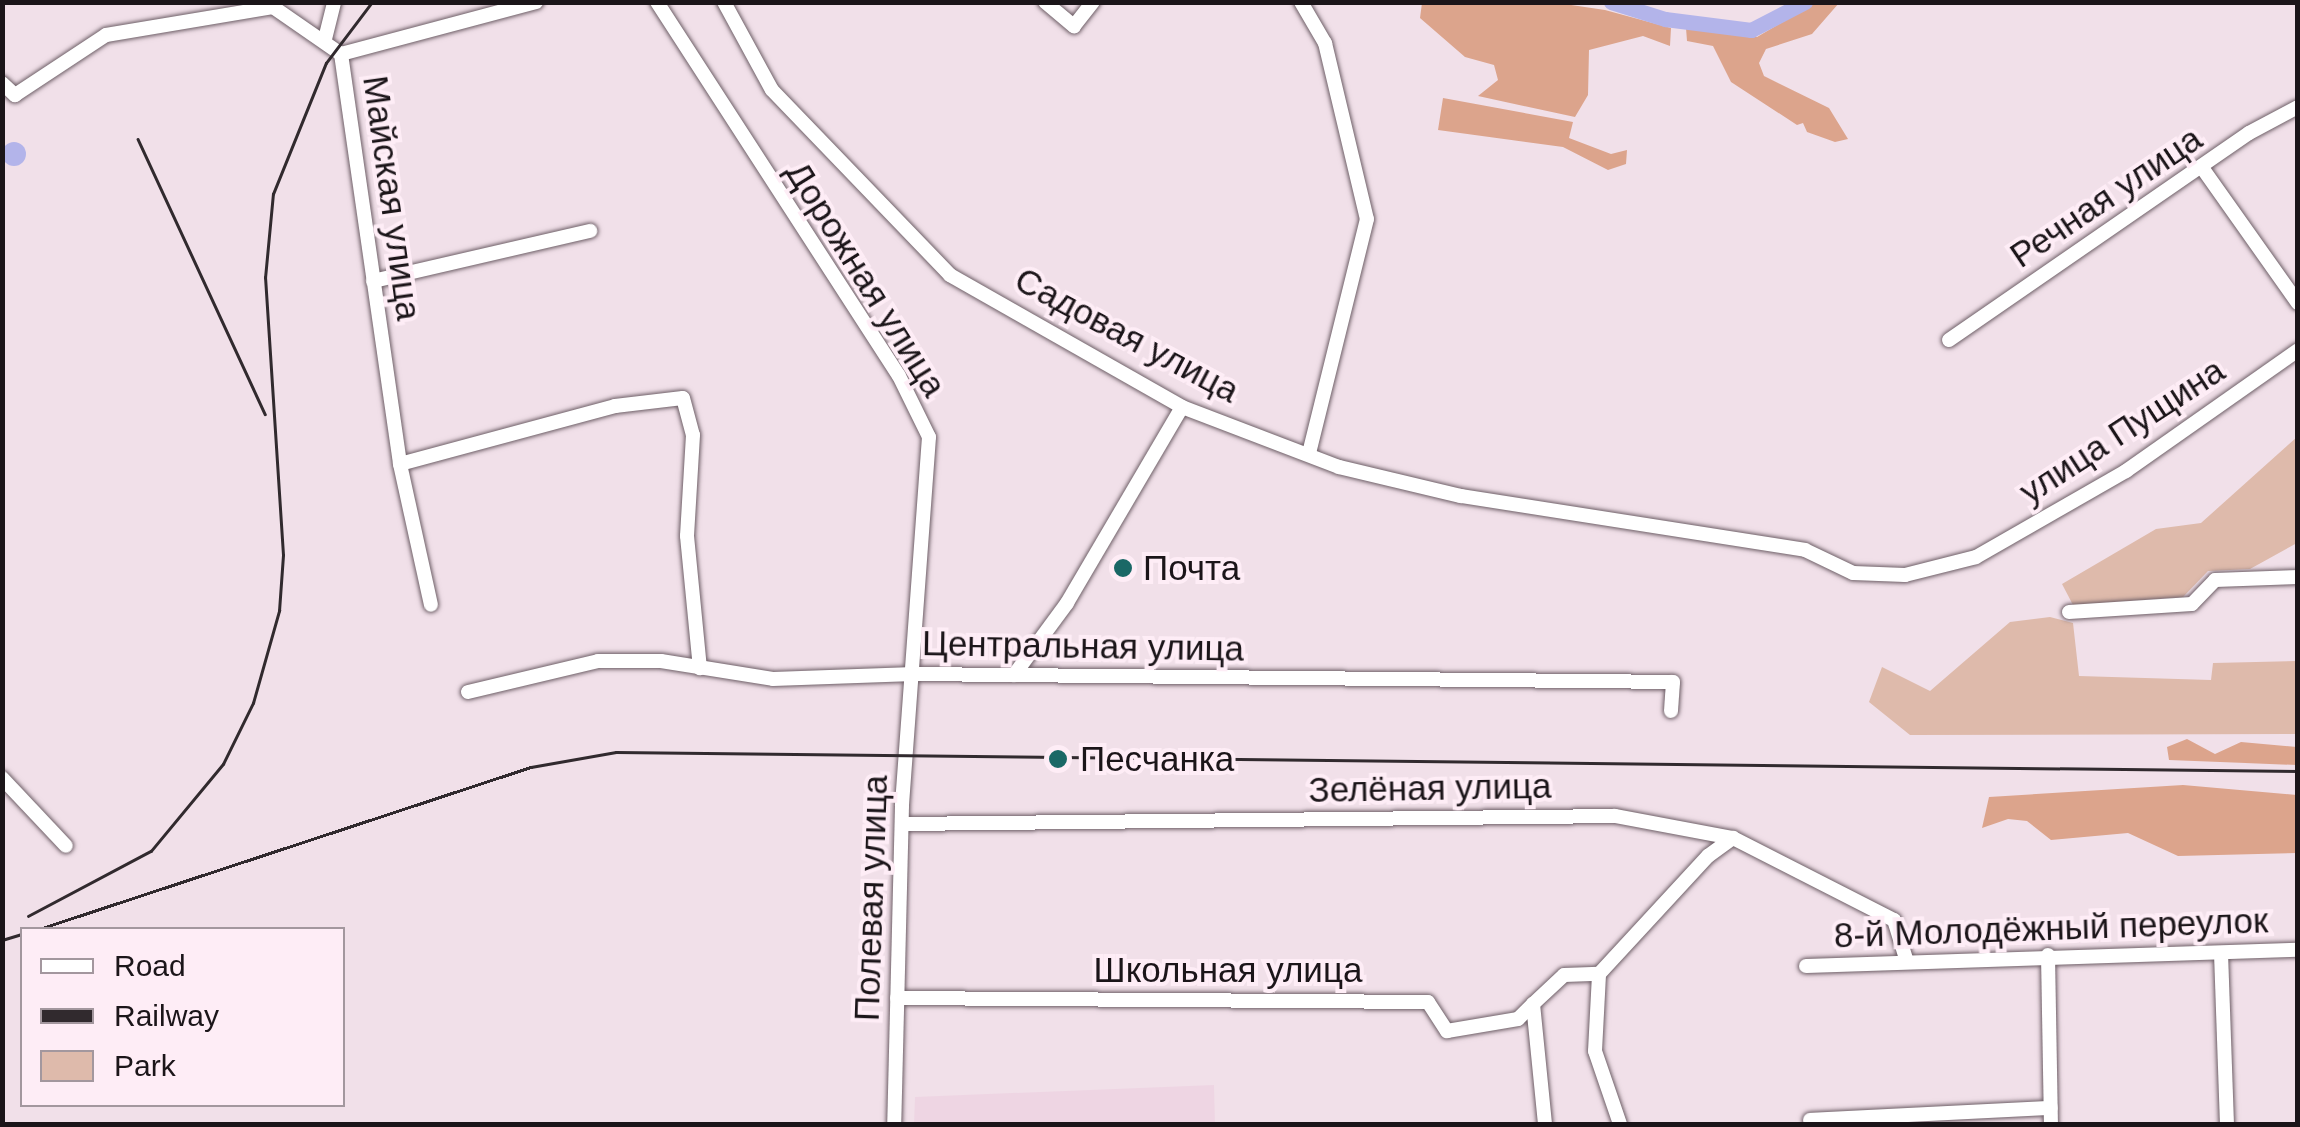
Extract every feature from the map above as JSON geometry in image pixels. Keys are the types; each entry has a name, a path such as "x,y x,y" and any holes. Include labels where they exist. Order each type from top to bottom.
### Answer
{"street":[{"path":"325,38 334,2"},
{"path":"341,54 536,2"},
{"name":"Дорожная улица","path":"657,2 899,376 929,437 914,674"},
{"name":"Садовая улица","path":"724,2 772,90 950,276 1182,406 1309,454 1461,496 1805,550 1852,573 1905,576 1976,557"},
{"path":"1045,2 1074,26 1092,2"},
{"path":"1301,2 1325,43 1367,220 1309,454"},
{"name":"Майская улица","path":"2,82 15,95 106,35 274,7 325,38 341,54 400,464 431,604"},
{"name":"Речная улица","path":"1949,340 2249,133 2298,107"},
{"path":"2202,169 2298,302"},
{"path":"373,281 590,231"},
{"name":"улица Пущина","path":"1976,557 2126,471 2298,350"},
{"path":"400,464 614,406 682,398 693,435 687,536 700,668"},
{"path":"1014,675 1068,603 1182,406"},
{"path":"2069,612 2192,604 2216,580 2298,577"},
{"name":"Центральная улица","path":"468,692 598,661 700,668 773,679 914,674 1673,682 1671,711"},
{"name":"Полевая улица","path":"894,1124 902,824 914,674"},
{"path":"2,778 66,846"},
{"name":"Зелёная улица","path":"902,824 1615,816 1733,838 1894,920 1908,962"},
{"path":"1708,856 1710,835"},
{"path":"1620,1124 1595,1051 1599,974 1708,856 1733,838"},
{"name":"8-й Молодёжный переулок","path":"1806,966 2298,950"},
{"path":"2221,953 2227,1124"},
{"path":"2048,956 2051,1124"},
{"path":"1545,1124 1533,1004 1564,974 1599,974"},
{"name":"Школьная улица","path":"897,998 1428,1002 1447,1031 1518,1019 1533,1004"},
{"path":"1810,1120 2051,1108"}],"shaded area":[{"path":"1551,2 1605,10 1671,28 1670,46 1643,36 1589,50 1588,95 1575,117 1478,96 1498,80 1494,65 1465,57 1420,18 1422,3"},
{"path":"1815,3 1839,3 1812,34 1766,49 1759,63 1764,76 1829,108 1848,139 1835,142 1807,132 1803,123 1797,125 1731,82 1713,46 1687,41 1686,28 1757,37"},
{"path":"1443,98 1573,122 1569,138 1611,154 1627,150 1626,164 1608,170 1563,147 1438,130"},
{"path":"2187,739 2215,754 2241,742 2297,747 2297,765 2169,760 2167,747"},
{"path":"2183,785 2297,795 2297,853 2178,856 2128,833 2051,840 2027,821 2008,819 1982,828 1989,797"},
{"path":"1214,1085 1215,1124 914,1124 915,1097"}],"green space":[{"path":"2297,437 2297,543 2250,569 2208,571 2183,597 2073,605 2062,584 2156,529 2201,523"},
{"path":"2050,617 2073,623 2079,676 2211,680 2213,663 2297,661 2297,734 1910,735 1869,702 1882,667 1930,691 2010,622"}],"water":[{"path":"14,142 26,154 14,166 2,154"}],"waterway":[{"path":"1611,2 1665,19 1751,30 1805,2"}],"railway":[{"path":"28,916 151,851 223,764 253,703 279,611 283,555 265,278 273,194 326,63 372,2"},
{"path":"138,139 265,414"},
{"path":"45,927 531,767 616,752 2298,771"},
{"path":"2,940 20,935"}],"place":[{"name":"Почта","path":"1123,568"},
{"name":"Песчанка","path":"1058,759"}]}
